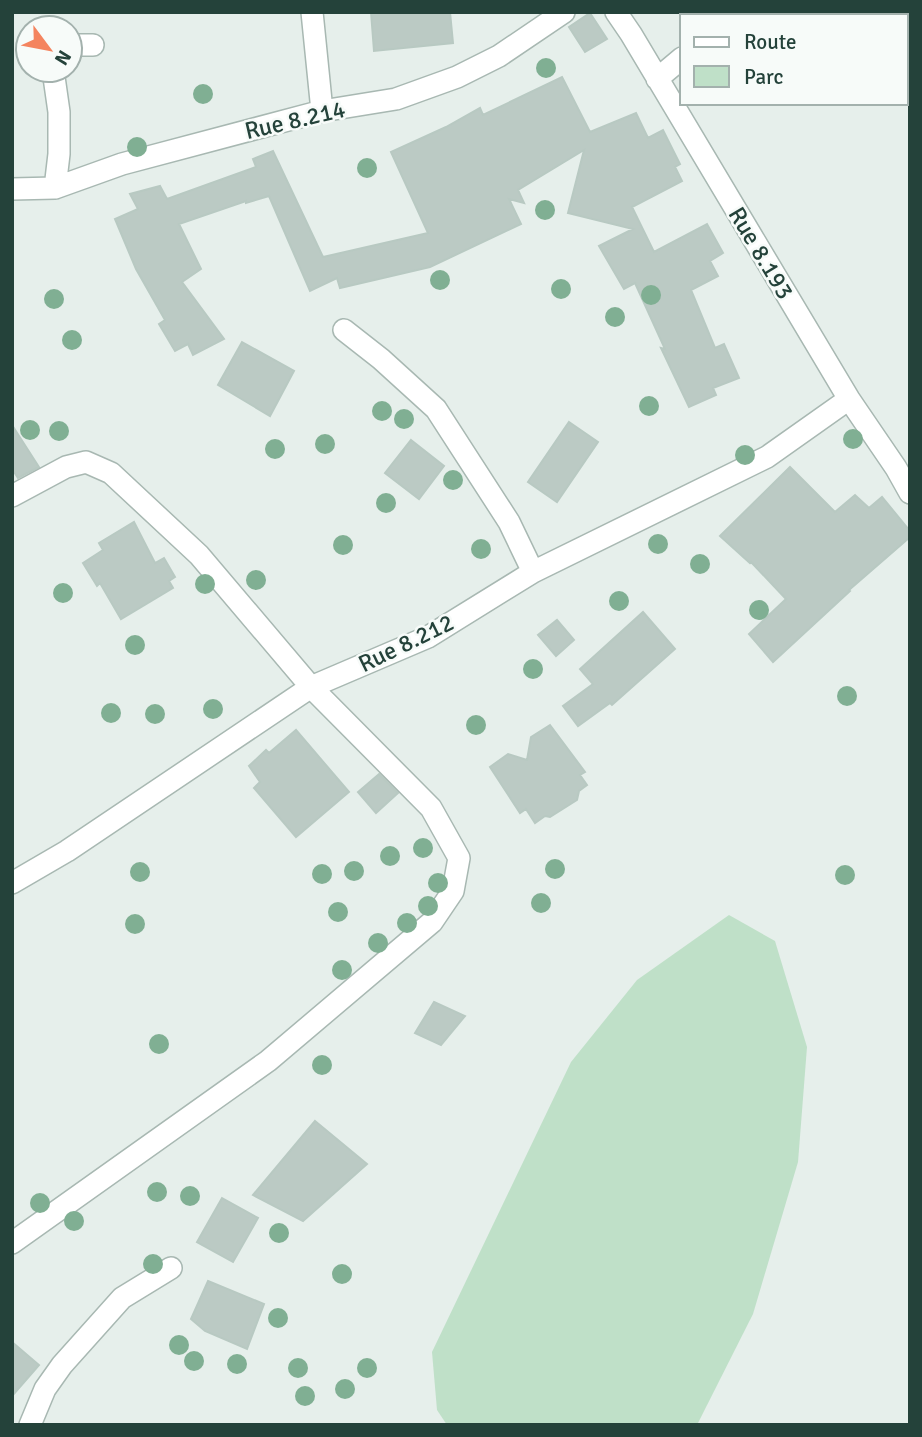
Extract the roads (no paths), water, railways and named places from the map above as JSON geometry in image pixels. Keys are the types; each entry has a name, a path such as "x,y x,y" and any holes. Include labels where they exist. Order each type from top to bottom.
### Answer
{"street":[{"path":"312,12 322,111"},
{"name":"Rue 8.214","path":"12,189 55,188 122,164 322,111 396,99 457,77 499,55 564,12"},
{"name":"Rue 8.193","path":"616,12 849,399 910,493"},
{"path":"84,45 93,45"},
{"path":"657,79 680,60"},
{"path":"55,84 59,112 59,154 55,188"},
{"path":"344,330 381,359 436,409 509,522 533,572"},
{"name":"Rue 8.212","path":"12,883 67,851 311,687 428,637 533,572 767,457 849,399"},
{"path":"12,496 66,467 86,462 111,473 199,555 311,687 431,808 459,858 453,891 432,922 268,1061 12,1242"},
{"path":"30,1425 46,1389 70,1355 122,1298 171,1268"}]}
